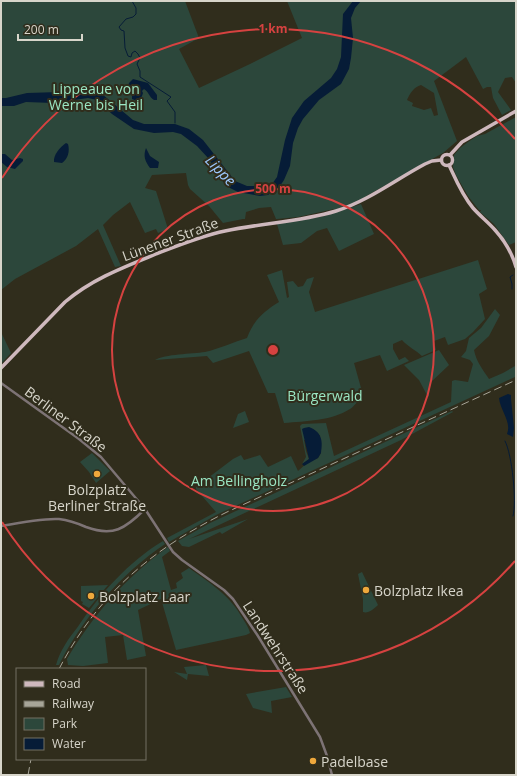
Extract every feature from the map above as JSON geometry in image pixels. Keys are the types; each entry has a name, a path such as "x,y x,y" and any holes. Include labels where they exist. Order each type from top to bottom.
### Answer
{"main road":[{"path":"450,156 462,142 516,111"},
{"path":"450,156 444,155 441,160 445,165 449,165 461,189 474,209 496,230 507,246 516,267"},
{"path":"449,165 452,160 450,156"},
{"name":"Lünener Straße","path":"1,368 65,302 75,293 97,279 163,251 208,235 315,216 336,210 367,198 424,164 441,160"}],"street":[{"name":"Berliner Straße","path":"1,383 79,439 101,457 145,509 173,552"},
{"path":"1,526 59,519 97,531 111,532 124,528 145,509"},
{"name":"Landwehrstraße","path":"173,552 224,590 237,604 320,737 332,775"}],"green space":[{"name":"Lippeaue von Werne bis Heil","path":"1,1 185,1 199,38 179,49 199,88 302,38 287,1 516,1 516,83 512,77 505,78 498,92 511,110 502,115 493,98 491,87 483,89 466,57 434,81 457,141 443,153 361,200 335,210 298,217 277,219 271,207 259,208 246,212 245,219 223,223 209,206 190,189 186,173 152,175 145,188 156,191 168,229 158,233 156,229 145,233 130,202 113,215 103,225 121,266 115,267 98,229 76,246 15,279 1,290","holes":["421,85 434,93 438,115 434,116 431,108 424,110 412,106 413,103 407,100 412,91"]},
{"path":"516,117 516,242 509,245 494,224 480,212 481,210 479,210 468,196 453,167 454,155 460,148 477,136 485,134"},
{"path":"361,204 374,234 339,251 327,228 317,231 301,243 283,245 277,224 325,216"},
{"name":"Bürgerwald","path":"478,260 487,289 479,294 485,319 465,339 448,345 445,337 434,341 436,350 422,356 402,340 393,344 393,349 399,360 405,357 409,361 387,371 380,355 354,363 363,395 352,408 335,416 318,420 284,423 275,393 268,393 249,351 213,363 207,356 155,360 172,355 205,352 247,338 256,321 268,309 279,302 267,275 282,270 287,298 289,297 287,282 293,281 298,287 303,286 307,279 314,277 309,292 315,312"},
{"name":"Am Bellingholz","path":"495,309 500,315 489,336 474,350 476,358 489,379 515,366 515,377 216,515 169,542 167,538 216,512 196,489 196,487 233,459 241,455 244,460 260,455 268,467 291,456 298,471 307,463 318,458 321,453 320,435 304,440 309,459 302,464 306,457 300,426 302,424 326,423 334,456 451,402 452,381 468,382 473,364 470,360 461,357 466,351 469,338 481,328"},
{"path":"1,332 11,353 1,364"},
{"path":"439,350 449,365 430,383 428,397 419,380 404,365"},
{"path":"245,411 249,422 233,428 238,414"},
{"path":"452,411 453,412 401,440 189,539 248,519 222,534 220,532 189,547 182,546 178,541 210,523"},
{"path":"92,453 110,471 96,483 80,462"},
{"path":"163,541 165,544 133,569 104,598 80,630 59,665 56,665 67,641 105,591 126,569 150,549"},
{"path":"168,547 170,551 162,557 171,590 177,588 176,583 183,578 181,573 189,568 212,585 232,603 250,633 176,650 161,599 138,610 146,656 127,660 123,635 105,637 108,663 83,666 68,665 67,659 99,612 124,584"},
{"path":"362,572 378,605 369,612 363,612 363,599 358,574"},
{"path":"108,585 89,608 82,604 81,586"},
{"path":"206,665 209,676 188,674 187,680 174,672 187,674 184,667"},
{"path":"286,687 292,697 271,701 272,713 253,708 246,694"}],"water":[{"name":"Lippe","path":"353,1 361,1 355,8 351,18 353,38 349,69 341,84 319,100 303,119 293,143 290,166 284,180 280,186 268,195 260,196 238,192 226,186 209,159 197,146 181,134 173,132 154,133 134,129 112,114 97,100 88,98 53,103 26,102 14,106 1,106 1,98 27,93 92,91 102,94 133,120 144,124 175,124 189,129 203,140 235,181 247,186 268,186 272,184 277,177 285,140 292,118 304,101 331,78 337,69 341,57 343,14"},
{"path":"133,79 148,83 157,95 157,100 152,99 144,89 140,99 132,99 132,93 127,89 129,83"},
{"path":"66,143 68,144 69,149 66,159 62,163 54,162 57,151"},
{"path":"146,148 150,156 159,162 158,168 150,168 148,165 145,156"},
{"path":"2,154 5,154 12,160 20,158 23,159 23,161 15,169 7,167 1,162"},
{"path":"508,394 511,395 514,428 513,437 507,434 507,420 499,398"},
{"path":"309,427 317,431 321,437 322,449 318,458 304,466 302,464 309,459 302,429"}],"waterway":[{"path":"132,1 136,8 136,14 133,17 126,19 119,27 124,31 125,48 128,56 131,57 132,53 135,51 138,54 140,58 137,64 140,71 140,77 171,97 167,101 175,112 175,123"},
{"path":"512,289 510,277 513,275"},
{"path":"505,441 510,456 513,478 513,516"}],"railway":[{"path":"60,668 74,642 91,618 110,596 151,558 200,526 227,512 516,380"},
{"path":"28,775 31,760"}],"place":[{"name":"Bolzplatz Berliner Straße","path":"97,474"},
{"name":"Bolzplatz Ikea","path":"366,590"},
{"name":"Bolzplatz Laar","path":"91,596"},
{"name":"Padelbase","path":"313,761"}]}
